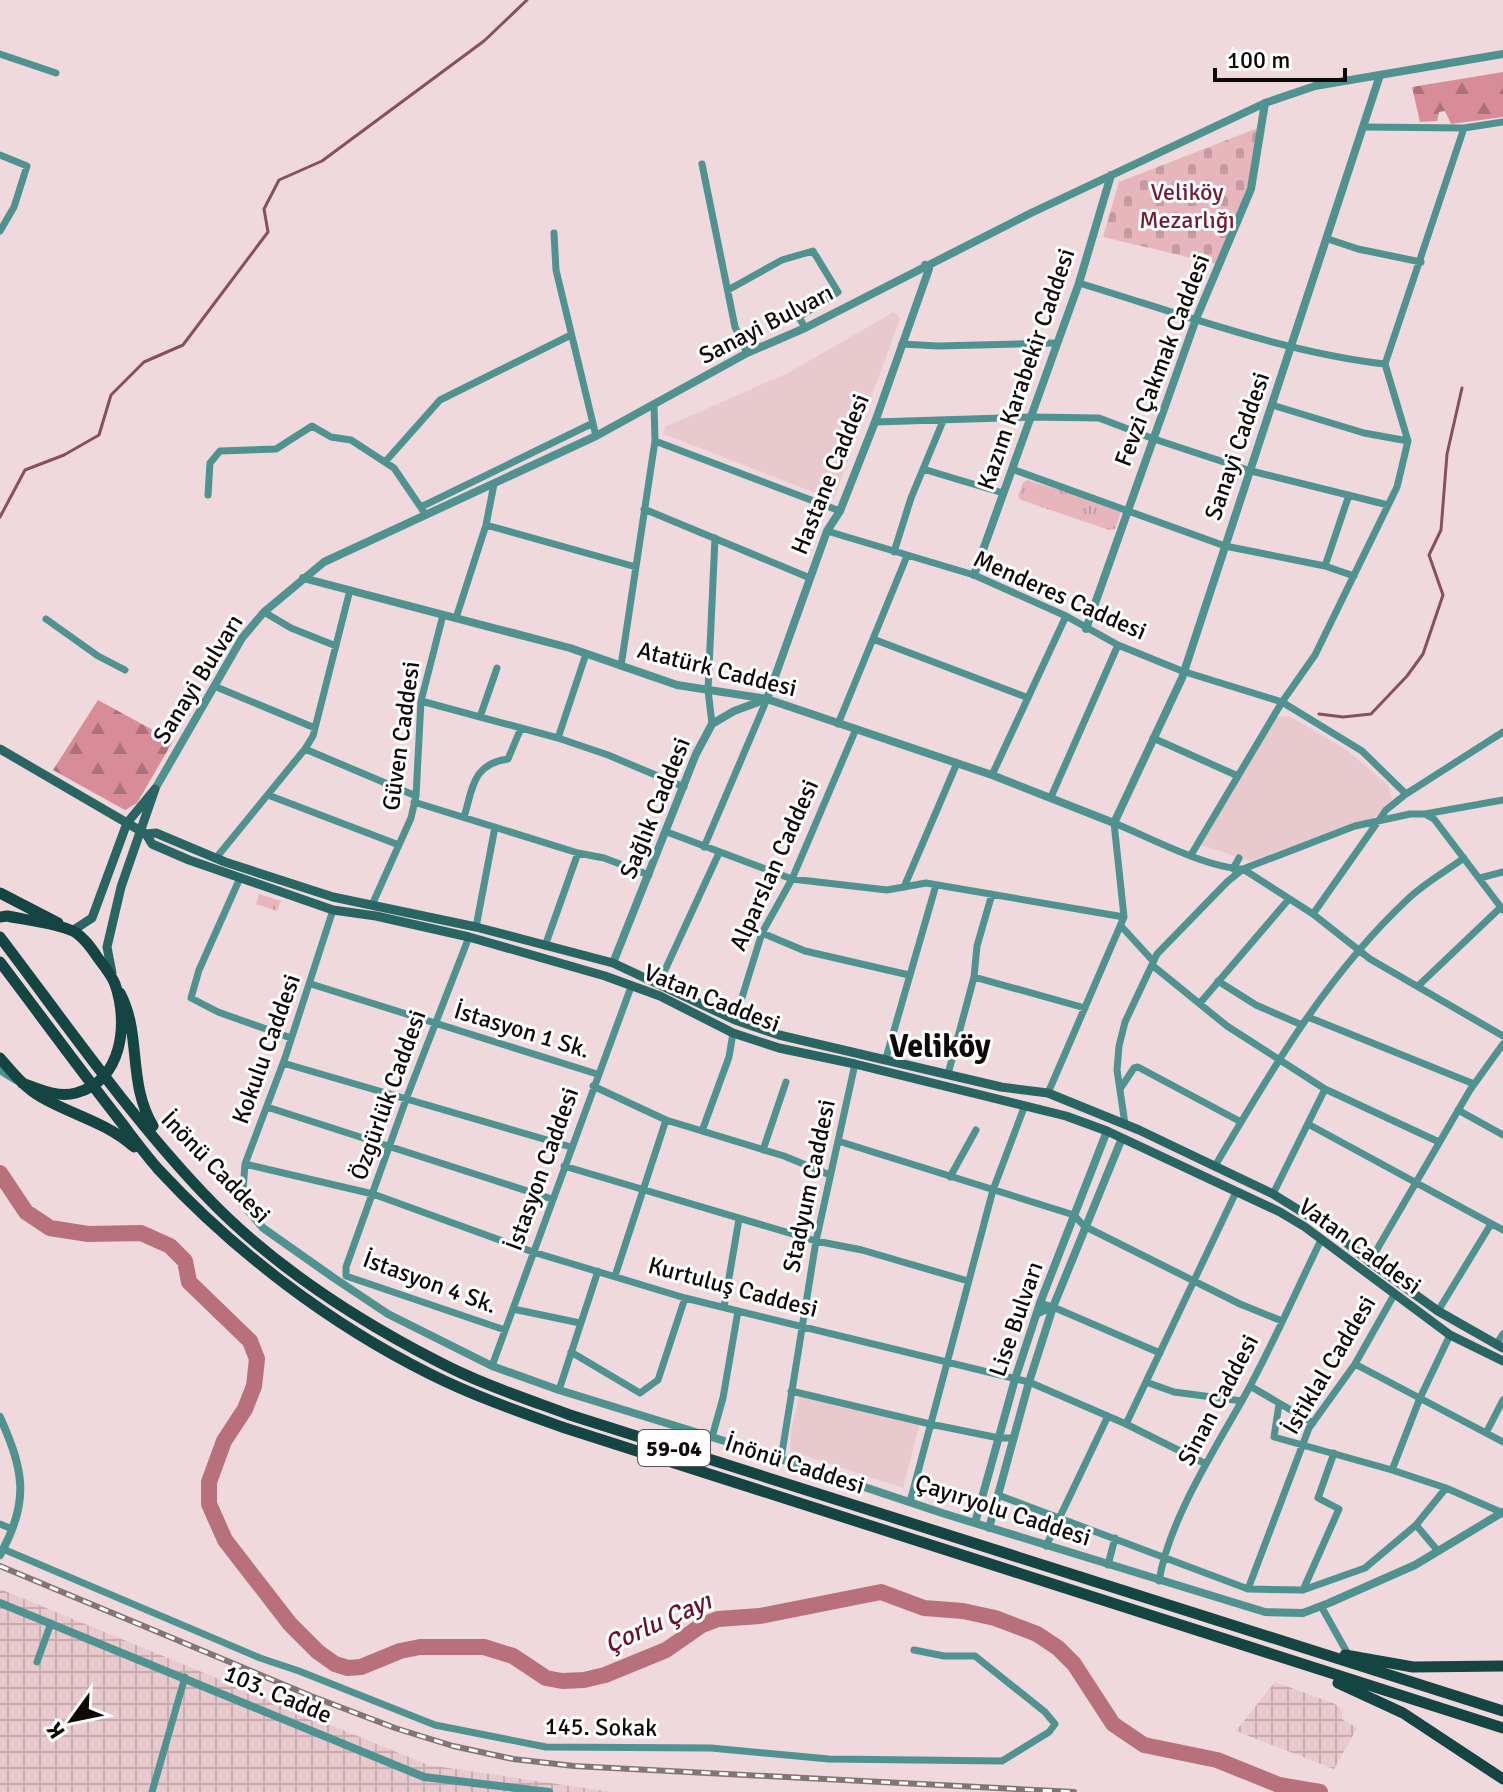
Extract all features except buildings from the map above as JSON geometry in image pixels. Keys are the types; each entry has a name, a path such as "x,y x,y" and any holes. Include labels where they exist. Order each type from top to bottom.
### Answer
{"main road":[{"name":"Vatan Caddesi","path":"0,749 127,823 143,833 152,844 240,878 333,910 376,916 469,937 619,981 660,996 733,1033 779,1048 1025,1105 1107,1131 1280,1212 1450,1335 1503,1361"},
{"path":"0,917 72,931 92,918 127,823 155,789"},
{"path":"22,1083 51,1093 75,1093 106,1077 116,1058 121,1032 107,947 121,887 143,833 155,789"},
{"name":"Vatan Caddesi","path":"143,833 156,833 216,858 333,897 476,927 613,963 735,1020 779,1035 1001,1087 1048,1093 1125,1124 1273,1194 1331,1230 1438,1311 1500,1347"},
{"path":"0,893 83,939 115,984 127,1007 142,1106 171,1158"},
{"name":"İnönü Caddesi","path":"0,937 106,1077 206,1197 253,1240 314,1286 436,1361 502,1390 1061,1572 1503,1711"},
{"name":"59-04","path":"0,962 158,1169 244,1250 306,1298 429,1374 496,1404 565,1428 1503,1728"},
{"path":"619,981 625,968"},
{"path":"0,1058 22,1083 42,1097 119,1133 158,1169"},
{"path":"1305,1648 1413,1667 1503,1666"},
{"path":"1290,1661 1403,1713 1503,1779"}],"street":[{"path":"0,54 56,73"},
{"name":"Sanayi Bulvarı","path":"155,789 242,638 264,612 324,562 424,511 494,484 596,436 747,353 805,328 925,265 1265,103 1315,86 1503,54"},
{"name":"Sanayi Caddesi","path":"1114,823 1182,678 1380,75"},
{"name":"Fevzi Çakmak Caddesi","path":"1086,629 1196,319 1251,189 1265,103"},
{"path":"1363,127 1464,128 1503,122"},
{"path":"1191,855 1282,702 1315,655 1397,487 1408,441 1385,364 1464,128"},
{"path":"0,155 27,166 14,207 0,231"},
{"path":"702,164 735,327 747,353"},
{"name":"Kazım Karabekir Caddesi","path":"974,575 1079,283 1111,175"},
{"path":"554,233 556,270 596,436"},
{"path":"1328,239 1358,249 1421,262"},
{"path":"728,290 782,260 813,251 838,292 799,317 805,328"},
{"name":"Hastane Caddesi","path":"767,699 827,531 840,511 875,422 929,269 925,265"},
{"path":"1079,283 1293,346 1356,361 1385,364"},
{"path":"834,295 842,308"},
{"path":"385,462 440,400 571,335"},
{"path":"902,344 1056,343"},
{"path":"621,666 655,441 654,404"},
{"path":"1272,405 1364,433 1408,441"},
{"path":"875,422 1099,418 1251,471 1388,505"},
{"path":"894,552 943,421"},
{"path":"208,495 210,463 220,451 276,449 312,426 331,437 351,440 394,468 424,511 593,423"},
{"path":"655,441 840,511"},
{"path":"923,469 1003,493"},
{"path":"1012,469 1225,546 1325,566 1354,576"},
{"path":"456,618 486,525 494,484"},
{"path":"1325,566 1349,495"},
{"path":"644,509 810,578"},
{"path":"486,525 636,567"},
{"name":"Menderes Caddesi","path":"827,531 974,575 1066,616 1118,645 1182,671 1282,702 1362,751 1406,794"},
{"path":"712,724 708,690 715,538"},
{"path":"838,724 907,556"},
{"name":"Atatürk Caddesi","path":"303,578 586,654 677,685 767,699 992,775 1114,823"},
{"path":"216,858 305,749 315,728 350,590"},
{"path":"264,612 291,628 336,646"},
{"name":"Güven Caddesi","path":"372,905 411,818 421,701 443,615"},
{"path":"992,775 1066,616"},
{"path":"46,619 98,656 125,670"},
{"path":"873,639 1026,697"},
{"path":"1051,797 1118,645"},
{"path":"558,738 586,654"},
{"path":"480,717 497,668"},
{"path":"214,686 315,728"},
{"path":"704,847 767,699"},
{"name":"Sağlık Caddesi","path":"613,963 696,754 712,724 734,711 767,699"},
{"path":"421,701 558,738 684,787"},
{"path":"464,817 478,772 494,761 508,759 521,728"},
{"name":"Alparslan Caddesi","path":"735,1020 762,933 792,879 856,729"},
{"path":"1313,914 1386,810 1503,732"},
{"path":"1153,738 1238,776"},
{"path":"305,749 415,799 464,817 578,853 604,858 649,875"},
{"path":"904,887 957,763"},
{"path":"268,795 399,845"},
{"path":"1125,1124 1117,1070 1125,1022 1152,963 1227,882 1243,869 1308,843 1379,820 1503,800"},
{"path":"1418,986 1502,908 1434,819 1425,814"},
{"path":"1048,1093 1124,917 1114,823 1191,855 1233,869 1243,869 1313,914 1359,950 1503,1036"},
{"path":"476,927 495,827"},
{"path":"667,832 792,879 887,890 926,883 1124,917"},
{"path":"545,946 552,919 578,853"},
{"path":"659,983 719,853"},
{"path":"1233,869 1239,858"},
{"path":"1215,1166 1279,1059 1359,950 1411,897 1464,858"},
{"path":"1480,878 1503,872"},
{"path":"240,878 199,970 191,998 218,1012 291,1038"},
{"path":"886,1058 936,885"},
{"path":"948,1074 992,894"},
{"path":"1200,1003 1289,899"},
{"name":"Kokulu Caddesi","path":"242,1203 245,1164 311,984 333,910"},
{"path":"1121,926 1152,963 1227,1026 1325,1089 1439,1142"},
{"path":"762,933 805,951 909,975"},
{"name":"Özgürlük Caddesi","path":"346,1267 469,937"},
{"path":"974,977 1085,1008"},
{"path":"1218,981 1256,1005 1302,1025"},
{"name":"İstasyon 1 Sk.","path":"311,984 597,1074"},
{"name":"İstasyon Caddesi","path":"492,1366 631,987"},
{"path":"1308,1017 1474,1084"},
{"path":"702,1131 729,1057 733,1033"},
{"path":"1363,1272 1458,1110 1503,1044"},
{"path":"283,1063 571,1147"},
{"name":"Stadyum Caddesi","path":"781,1459 816,1241 855,1064"},
{"path":"1120,1089 1134,1068 1138,1067 1241,1122"},
{"path":"0,1070 22,1083"},
{"path":"763,1150 786,1082"},
{"path":"593,1086 666,1120 830,1175"},
{"path":"1273,1194 1325,1089"},
{"path":"910,1502 993,1190 1025,1105"},
{"path":"267,1107 552,1199"},
{"path":"1458,1110 1503,1135"},
{"path":"615,1276 666,1120"},
{"path":"1308,1124 1503,1230"},
{"path":"950,1177 976,1130"},
{"name":"Lise Bulvarı","path":"975,1523 1015,1379 1040,1303 1107,1131"},
{"name":"Lise Bulvarı","path":"989,1528 1053,1307 1122,1138"},
{"path":"838,1141 1074,1215 1084,1226 1240,1304 1282,1321"},
{"name":"Kurtuluş Caddesi","path":"245,1164 373,1194 533,1252 685,1298 1029,1382 1126,1424 1206,1464"},
{"path":"564,1166 816,1241 862,1250 968,1281"},
{"path":"1126,1424 1236,1192"},
{"name":"Çayıryolu Caddesi","path":"242,1203 263,1228 388,1314 492,1366 989,1528 1265,1612 1303,1613 1321,1606 1401,1571 1503,1512"},
{"path":"724,1307 739,1219"},
{"path":"1438,1311 1491,1224"},
{"name":"Sinan Caddesi","path":"1159,1581 1163,1555 1206,1464 1250,1386 1321,1240"},
{"name":"İstasyon 4 Sk.","path":"346,1267 346,1276 505,1330"},
{"path":"559,1390 598,1271"},
{"name":"İstiklal Caddesi","path":"1248,1589 1313,1423 1355,1364 1394,1295"},
{"path":"571,1352 640,1393 658,1380 685,1298"},
{"path":"1040,1303 1160,1353"},
{"path":"1037,1314 1053,1307"},
{"path":"513,1309 580,1323"},
{"path":"712,1437 723,1398 738,1311"},
{"path":"1500,1347 1503,1334"},
{"path":"1392,1470 1420,1398 1450,1335"},
{"path":"1355,1364 1503,1442"},
{"path":"1146,1382 1174,1392 1242,1401"},
{"path":"1250,1386 1313,1423"},
{"path":"791,1391 930,1424 1013,1438"},
{"path":"1486,1433 1503,1400"},
{"path":"1279,1404 1274,1437 1392,1470 1503,1512"},
{"path":"1046,1546 1108,1416"},
{"path":"0,1417 21,1469 12,1529 2,1552"},
{"path":"1303,1590 1339,1509 1318,1498 1334,1453"},
{"path":"998,1495 1248,1589 1303,1590 1365,1568 1416,1525 1446,1488"},
{"path":"0,1524 12,1529"},
{"path":"1416,1525 1438,1551"},
{"path":"1108,1565 1115,1538"},
{"name":"145. Sokak","path":"2,1552 383,1706 435,1725 498,1740 546,1747 711,1748 829,1759 1002,1761 1049,1732 1055,1724 1045,1712 975,1656 944,1656 914,1650"},
{"name":"103. Cadde","path":"0,1603 424,1777 549,1792"},
{"path":"1321,1606 1349,1656"},
{"path":"37,1662 51,1623"},
{"path":"152,1792 185,1677"}],"shaded area":[{"path":"894,312 900,319 834,498 664,434 665,427 788,373"},
{"path":"1289,716 1347,750 1389,786 1392,800 1373,819 1250,861 1201,845 1277,717"},
{"path":"799,1397 920,1423 903,1488 790,1451 791,1430"},
{"path":"0,1589 428,1765 612,1792 0,1792"},
{"path":"1275,1682 1335,1704 1342,1711 1342,1719 1357,1728 1334,1769 1236,1731"}],"green space":[{"path":"1503,72 1503,117 1451,124 1445,111 1439,112 1437,121 1420,122 1412,87"},
{"name":"Veliköy Mezarlığı","path":"1263,126 1248,186 1217,264 1103,237 1119,182"},
{"path":"1027,480 1118,508 1121,513 1115,529 1109,530 1021,500 1018,496"},
{"path":"98,700 173,741 137,803 125,810 53,770"},
{"path":"259,894 281,901 277,911 256,904"}],"waterway":[{"path":"0,517 25,470 64,455 99,435 111,395 144,362 183,345 268,232 264,209 279,180 322,161 484,41 527,0"},
{"path":"1319,714 1343,717 1371,714 1423,654 1443,595 1429,555 1441,530 1447,454 1462,388"},
{"name":"Çorlu Çayı","path":"0,1173 26,1212 50,1228 88,1234 141,1233 170,1246 185,1261 189,1282 250,1341 257,1359 254,1386 245,1409 224,1441 209,1482 209,1504 225,1540 290,1624 335,1664 348,1668 361,1667 400,1651 420,1647 484,1647 513,1656 546,1678 584,1680 605,1675 666,1650 702,1625 718,1619 760,1616 881,1592 924,1608 963,1611 995,1618 1037,1634 1074,1664 1113,1724 1144,1745 1217,1760 1279,1785 1320,1792"}],"railway":[{"path":"0,1566 395,1728 453,1746 513,1759 574,1766 1074,1792"}],"district":[{"name":"Veliköy","path":"940,1046"}]}
